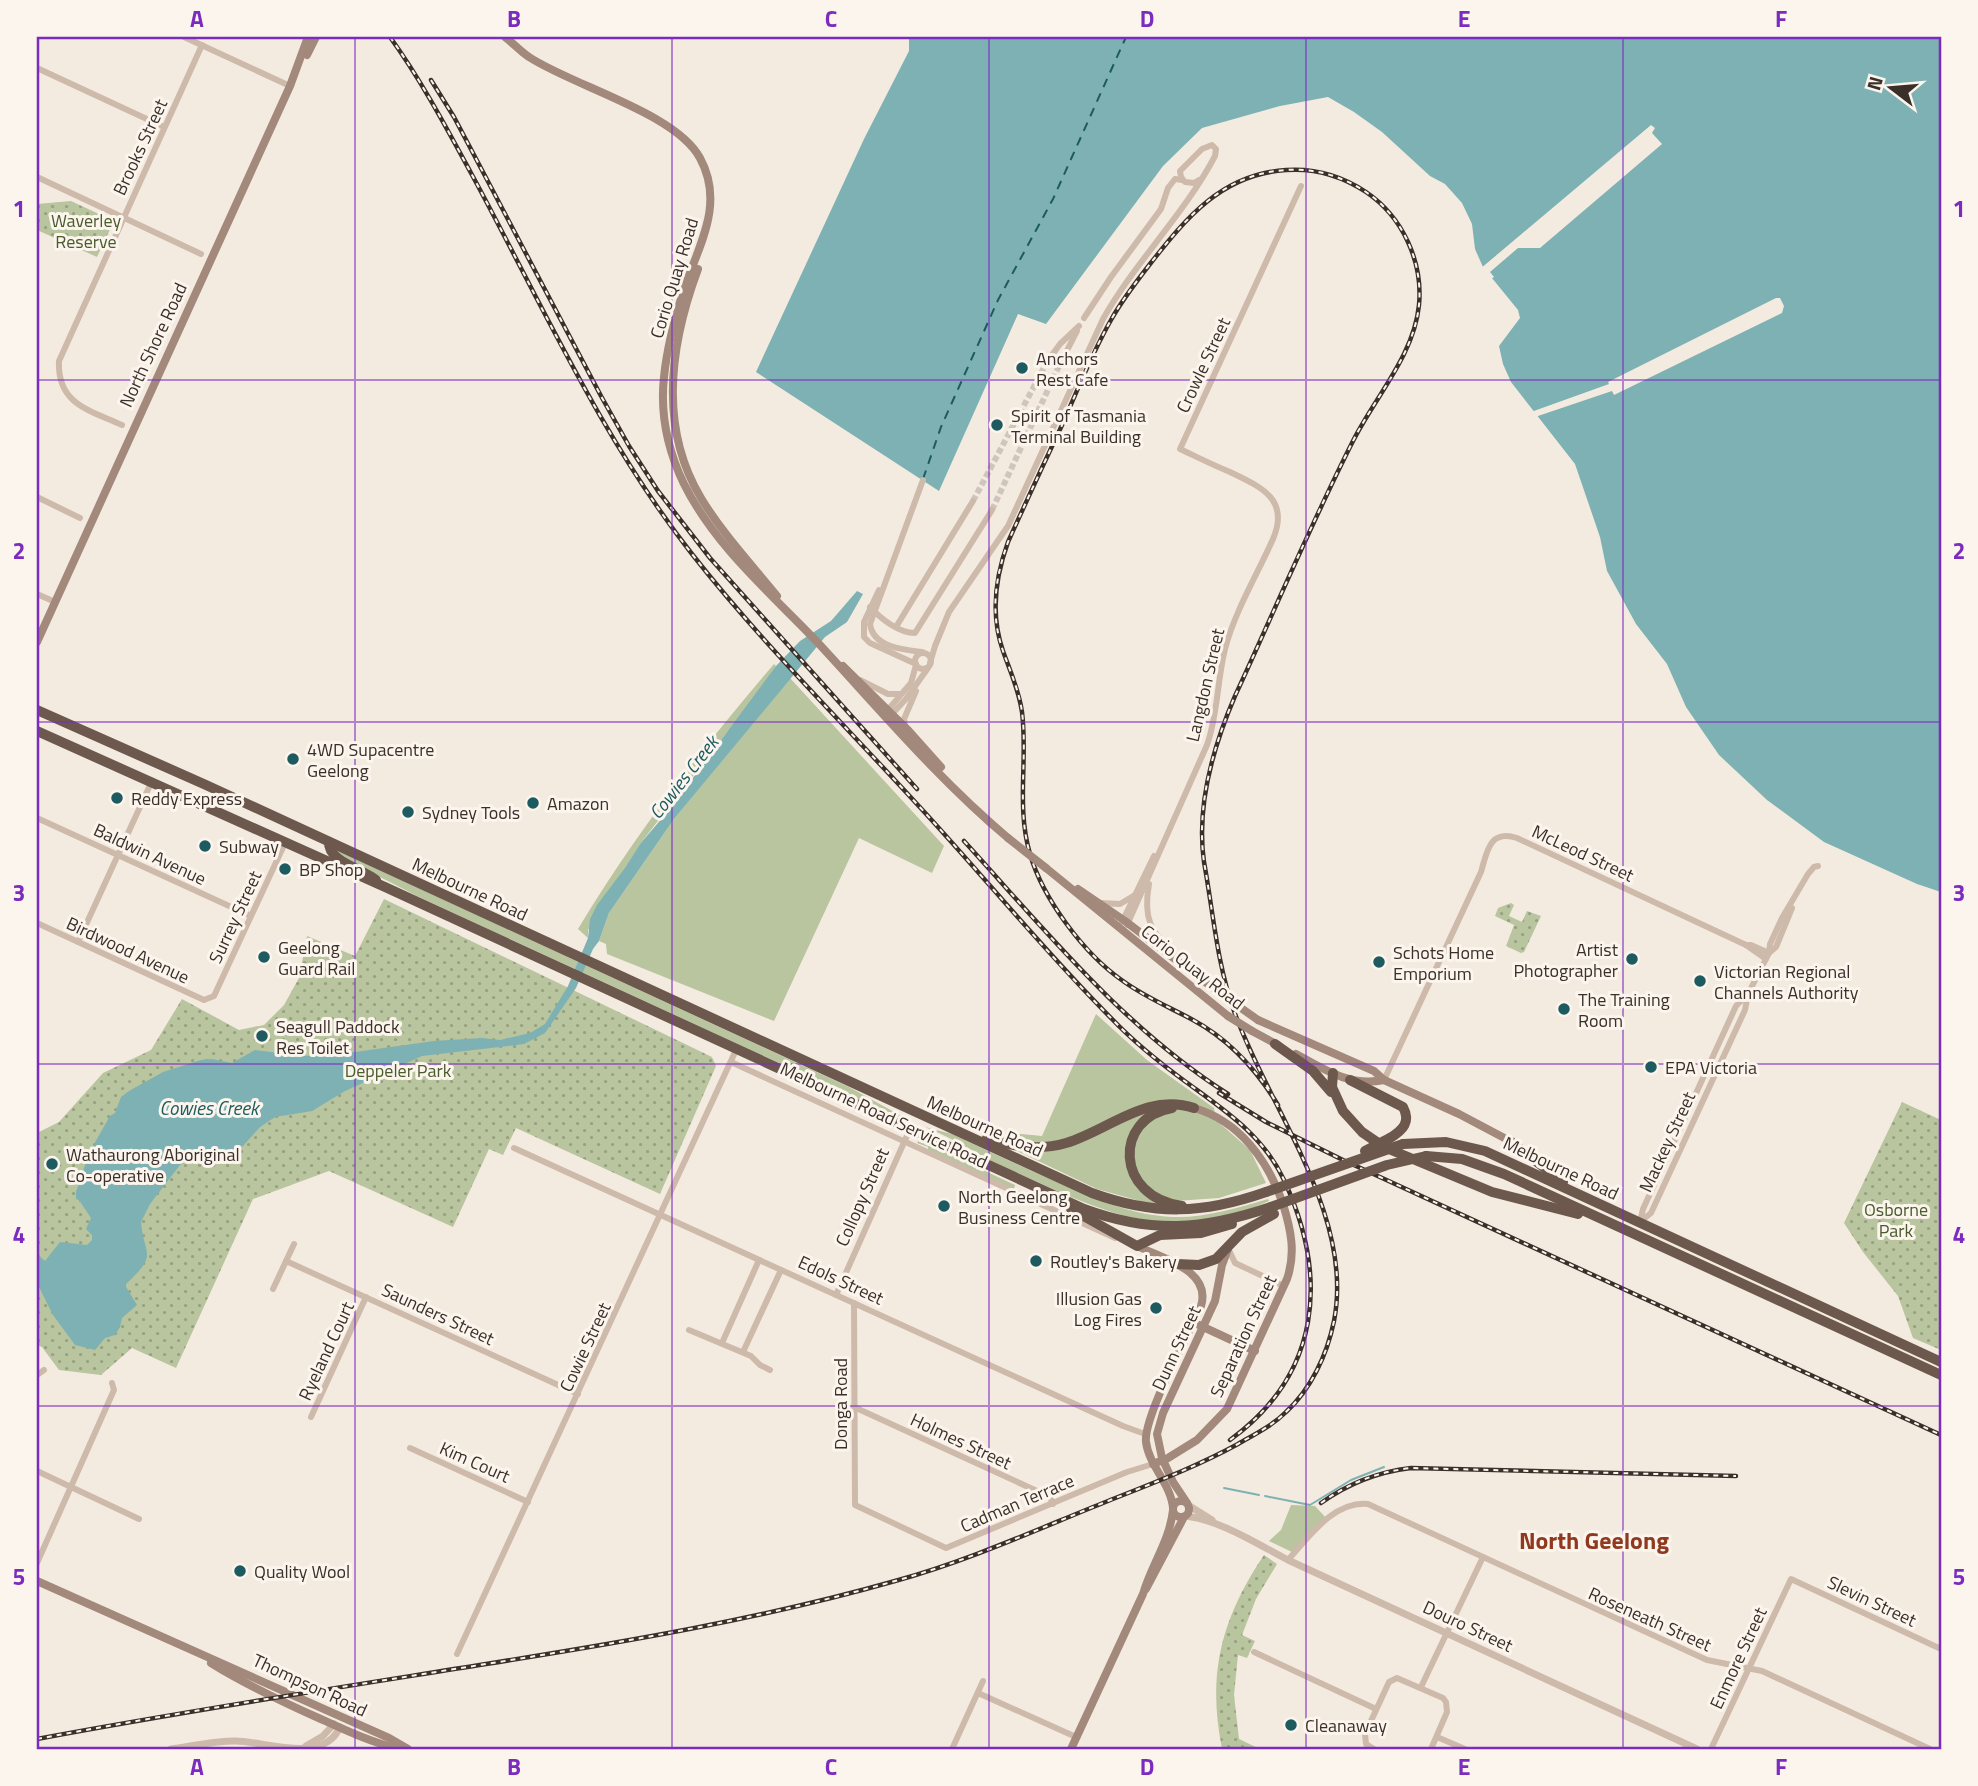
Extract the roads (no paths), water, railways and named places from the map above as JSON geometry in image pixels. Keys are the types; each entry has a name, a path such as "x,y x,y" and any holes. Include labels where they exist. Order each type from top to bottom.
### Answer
{"highway":[{"name":"Melbourne Road","path":"37,710 1092,1193 1124,1203 1166,1211 1212,1208 1402,1144 1433,1141 1472,1147 1578,1193 1941,1362"},
{"name":"Melbourne Road","path":"37,732 385,887 1045,1192 1109,1217 1156,1227 1198,1226 1272,1210 1325,1187 1399,1161 1426,1156 1450,1157 1474,1162 1941,1375"},
{"path":"329,842 328,848 334,856 365,871 385,887"},
{"path":"1275,1044 1313,1071 1336,1098 1349,1119 1362,1132 1391,1151 1492,1192 1612,1224"},
{"path":"1333,1073 1331,1083 1336,1098"},
{"path":"1334,1167 1390,1138 1406,1125 1407,1116 1403,1107 1350,1080"},
{"path":"949,1127 1008,1145 1040,1147 1066,1143 1152,1106 1175,1104 1194,1108"},
{"path":"1194,1108 1168,1109 1147,1119 1133,1138 1131,1167 1139,1185 1155,1199 1176,1205 1212,1208"},
{"name":"Collopy Street","path":"910,1129 917,1113"},
{"path":"1510,1141 1578,1193"},
{"path":"1045,1192 1073,1211 1137,1246 1160,1236 1219,1229 1256,1212"},
{"path":"1177,1264 1208,1263 1228,1249 1242,1231 1272,1210"},
{"name":"Mackey Street","path":"1635,1234 1640,1222"}],"main road":[{"name":"North Shore Road","path":"37,642 290,86 308,37"},
{"name":"North Shore Road","path":"300,63 316,37"},
{"name":"Corio Quay Road","path":"505,37 528,57 615,99 663,118 690,138 708,161 716,188 717,205 714,225 690,291 679,337 669,423 673,460 708,523 747,570 888,715 907,729 995,827"},
{"name":"Corio Quay Road","path":"825,651 856,677 961,797 1008,838 1123,926 1258,1020 1374,1071 1384,1080 1510,1141"},
{"path":"37,737 66,744"},
{"name":"Corio Quay Road","path":"1046,868 1101,903 1123,926 1228,1016 1275,1044 1350,1080 1367,1083 1384,1080"},
{"path":"1333,1073 1340,1056"},
{"name":"Separation Street","path":"1163,1461 1196,1440 1227,1409 1284,1286 1291,1265 1291,1236 1272,1175 1261,1157 1236,1131 1217,1117 1194,1108"},
{"name":"Melbourne Road Service Road","path":"1137,1246 1177,1264"},
{"name":"Dunn Street","path":"1157,1434 1163,1413 1216,1296 1228,1249"},
{"name":"Dunn Street","path":"1145,1434 1152,1412 1203,1301 1203,1292 1194,1276 1177,1264"},
{"path":"1193,1322 1255,1351"},
{"path":"1145,1434 1147,1449 1169,1493 1173,1509 1177,1516 1184,1517"},
{"name":"Edols Street","path":"1145,1434 1157,1434"},
{"path":"1143,1594 1189,1510 1163,1461 1157,1434"},
{"path":"1153,1464 1163,1461"},
{"path":"1071,1749 1143,1594 1170,1526 1173,1509 1180,1500 1188,1504"},
{"name":"Thompson Road","path":"37,1581 234,1667 408,1749"},
{"name":"Thompson Road","path":"197,1653 230,1675 337,1726 399,1749"},
{"path":"337,1726 341,1717"}],"street":[{"path":"184,37 290,86"},
{"name":"Brooks Street","path":"122,425 75,403 62,387 58,373 62,351 202,45"},
{"path":"37,68 164,127"},
{"path":"907,729 904,719 951,609 1008,526 1107,312 1184,207 1216,155 1212,145 1202,149 1181,169 1180,175 1188,193 1184,207"},
{"path":"37,177 201,254"},
{"path":"1084,318 1161,209 1175,179 1192,183 1199,180"},
{"name":"Crowle Street","path":"1277,510 1262,488 1180,449 1301,186"},
{"path":"1047,362 1060,344 1079,326 1059,366"},
{"path":"923,480 887,576 863,625 865,639 877,647 916,664 920,669 929,665"},
{"path":"37,497 80,518"},
{"path":"897,627 973,501"},
{"path":"872,610 897,627 911,634 915,632 992,510"},
{"name":"Langdon Street","path":"1123,926 1207,745 1215,719 1227,642 1276,534 1277,510"},
{"path":"40,595 55,602"},
{"path":"872,610 870,624 876,638 902,649 929,655 929,665"},
{"path":"888,715 912,681 917,656 942,627"},
{"path":"856,677 888,694 901,694"},
{"path":"888,715 921,679"},
{"path":"78,942 151,782"},
{"name":"Baldwin Avenue","path":"37,818 251,916"},
{"name":"McLeod Street","path":"1384,1080 1481,872 1487,849 1499,837 1514,837 1751,945 1767,956"},
{"name":"Surrey Street","path":"209,1000 214,996 285,843"},
{"name":"Mackey Street","path":"1640,1222 1651,1213 1745,1010 1748,994 1767,956 1776,947 1793,903 1808,874 1818,866"},
{"path":"1150,870 1146,906 1151,927 1162,942 1196,975"},
{"name":"Langdon Street","path":"1123,926 1135,895 1150,870"},
{"path":"1101,903 1120,904 1135,895"},
{"name":"Birdwood Avenue","path":"37,923 209,1000"},
{"name":"Mackey Street","path":"1640,1222 1643,1209 1736,1006 1748,994"},
{"name":"Cowie Street","path":"457,1654 736,1050"},
{"name":"Melbourne Road Service Road","path":"731,1062 1077,1222 1137,1246"},
{"name":"Collopy Street","path":"836,1295 910,1129"},
{"name":"Edols Street","path":"514,1148 1145,1434"},
{"path":"1664,1164 1672,1168"},
{"path":"273,1289 294,1244"},
{"path":"1228,1249 1232,1260 1239,1265 1284,1286"},
{"path":"722,1343 759,1260"},
{"name":"Saunders Street","path":"286,1261 578,1394"},
{"path":"743,1353 781,1270"},
{"name":"Ryeland Court","path":"311,1417 366,1297"},
{"name":"Donga Road","path":"853,1303 855,1505"},
{"path":"689,1330 743,1353 770,1370"},
{"path":"37,1375 44,1370"},
{"path":"37,1563 114,1390 112,1383"},
{"name":"Holmes Street","path":"854,1407 1050,1497 1053,1504"},
{"name":"Kim Court","path":"410,1448 528,1502"},
{"name":"Cadman Terrace","path":"855,1505 946,1548 1153,1464"},
{"path":"37,1471 139,1519"},
{"name":"Roseneath Street","path":"1288,1560 1321,1523 1350,1506 1363,1503 1371,1505 1707,1660 1762,1671 1930,1749"},
{"name":"Douro Street","path":"1188,1504 1227,1530"},
{"name":"Douro Street","path":"1184,1517 1200,1519 1227,1530 1698,1749"},
{"path":"1421,1687 1483,1557"},
{"name":"Enmore Street","path":"1711,1749 1791,1579"},
{"name":"Slevin Street","path":"1791,1579 1941,1649"},
{"path":"1254,1652 1376,1709"},
{"path":"1374,1749 1364,1740 1376,1709 1394,1679 1402,1679 1421,1687 1447,1702 1447,1712 1431,1749"},
{"path":"952,1749 983,1681"},
{"path":"978,1693 1076,1737"},
{"path":"171,1749 234,1741 303,1748 326,1743 335,1736 337,1726"},
{"path":"1437,1737 1465,1749"}],"water":[{"path":"909,37 1941,37 1941,892 1824,842 1767,800 1719,755 1686,707 1667,664 1636,624 1607,571 1600,537 1575,464 1511,382 1499,346 1520,318 1518,310 1483,267 1475,249 1472,224 1462,203 1445,184 1430,176 1382,132 1328,97 1280,106 1202,128 1163,166 1046,324 1018,314 939,491 756,372 864,139 909,51"},
{"name":"Cowies Creek","path":"857,591 863,594 847,622 825,637 674,819 609,913 599,941 576,988 545,1033 524,1044 422,1056 345,1091 312,1111 275,1117 260,1127 243,1146 229,1152 197,1157 180,1165 150,1204 141,1222 146,1260 126,1284 137,1305 122,1318 115,1335 105,1338 95,1350 75,1345 53,1315 37,1283 37,1254 45,1261 60,1242 87,1245 92,1240 92,1235 86,1229 91,1218 76,1199 76,1192 89,1153 110,1116 115,1113 121,1097 163,1072 201,1060 232,1063 255,1050 302,1056 334,1055 434,1041 482,1038 500,1040 530,1033 545,1024 568,986 588,938 590,919 597,905 640,844 669,810 776,666 800,641 831,621"}],"waterway":[{"path":"1265,1496 1310,1505 1351,1480 1384,1467"},
{"path":"1224,1488 1259,1495"}],"tunnel":[{"path":"973,501 1047,362"},
{"path":"992,510 1059,366"}],"railway":[{"path":"390,37 452,138 574,368 629,464 692,554 773,650 941,830 1086,993 1148,1052 1228,1113 1254,1137 1275,1164 1298,1216 1307,1252 1311,1287 1308,1322 1299,1354 1283,1385 1260,1414 1230,1440"},
{"path":"431,80 454,117 601,396 658,491 710,558 917,789"},
{"path":"37,1739 641,1638 845,1595 949,1564 1158,1481 1238,1444 1269,1426 1295,1403 1322,1359 1334,1321 1337,1281 1332,1241 1321,1202 1305,1162 1286,1123 1267,1085 1249,1048 1228,993 1219,956 1204,862 1204,798 1213,756 1235,696 1337,474 1361,426 1410,342 1419,305 1418,273 1414,257 1400,227 1390,214 1366,192 1338,177 1297,170 1263,173 1224,189 1177,230 1124,298 1091,358 1008,542 997,583 995,610 999,637 1017,688 1022,712 1026,836 1036,871 1055,907 1080,941 1108,970 1140,992 1206,1028 1230,1046 1261,1079 1270,1092 1278,1105"},
{"path":"964,841 1120,1009 1190,1068 1228,1094"},
{"path":"1219,1093 1266,1122 1343,1160 1941,1435"},
{"path":"1321,1503 1364,1480 1411,1468 1736,1476"}],"place":[{"name":"Anchors Rest Cafe","path":"1022,368"},
{"name":"Spirit of Tasmania Terminal Building","path":"997,425"},
{"name":"4WD Supacentre Geelong","path":"293,759"},
{"name":"Reddy Express","path":"117,798"},
{"name":"Amazon","path":"533,803"},
{"name":"Sydney Tools","path":"408,812"},
{"name":"Subway","path":"205,846"},
{"name":"BP Shop","path":"285,869"},
{"name":"Geelong Guard Rail","path":"264,957"},
{"name":"Artist Photographer","path":"1632,959"},
{"name":"Schots Home Emporium","path":"1379,962"},
{"name":"Victorian Regional Channels Authority","path":"1700,981"},
{"name":"The Training Room","path":"1564,1009"},
{"name":"Seagull Paddock Res Toilet","path":"262,1036"},
{"name":"EPA Victoria","path":"1651,1067"},
{"name":"Wathaurong Aboriginal Co-operative","path":"52,1164"},
{"name":"North Geelong Business Centre","path":"944,1206"},
{"name":"Routley's Bakery","path":"1036,1261"},
{"name":"Illusion Gas Log Fires","path":"1156,1308"},
{"name":"Quality Wool","path":"240,1571"},
{"name":"Cleanaway","path":"1291,1725"}],"district":[{"name":"North Geelong","path":"1594,1540"}],"park label":[{"name":"Waverley Reserve","path":"86,230"},
{"name":"Deppeler Park","path":"398,1070"},
{"name":"Osborne Park","path":"1896,1219"}]}
